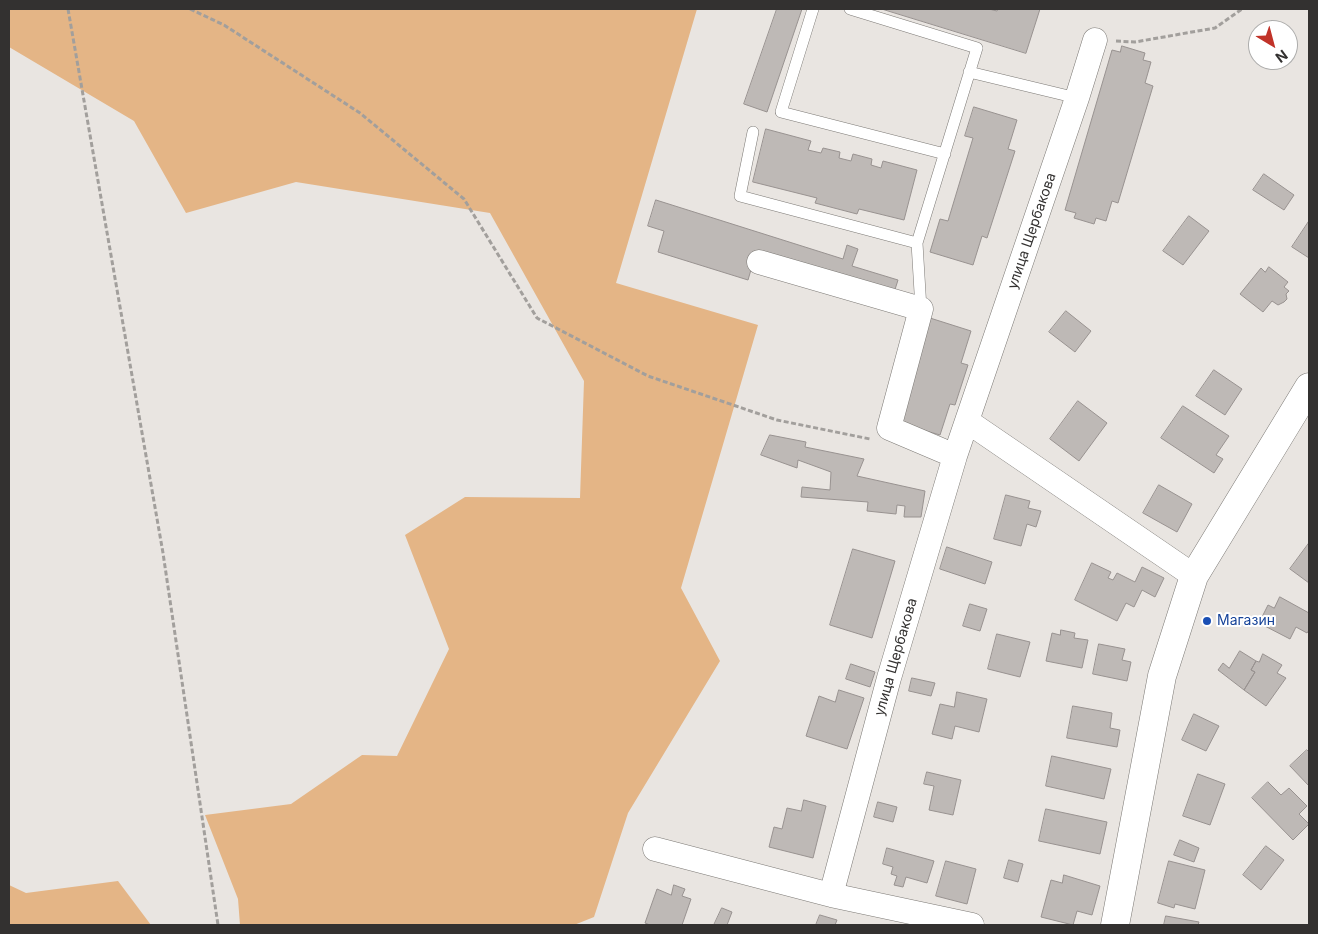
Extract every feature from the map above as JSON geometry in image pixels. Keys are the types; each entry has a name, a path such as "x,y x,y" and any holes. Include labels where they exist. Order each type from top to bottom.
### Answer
{"street":[{"name":"улица Щербакова","path":"830,895 889,678 955,456 1095,40"},
{"path":"759,262 921,310 888,428 955,456"},
{"path":"1115,925 1162,676 1194,576 1309,387"},
{"path":"967,421 1194,576"},
{"path":"655,849 830,895 972,925"}],"lane":[{"path":"812,9 782,112 945,154"},
{"path":"850,9 976,48 917,243 921,310"},
{"path":"969,72 1077,98"},
{"path":"754,132 740,196 917,243"}],"path":[{"path":"68,9 163,553 218,925"},
{"path":"190,9 224,25 360,114 464,199 537,318 648,376 777,420 875,440 888,428"},
{"path":"1095,40 1135,42 1215,28 1242,9"}],"shaded area":[{"path":"9,9 697,9 616,283 758,325 681,588 720,661 628,813 594,917 574,925 240,925 238,899 205,815 291,804 362,755 397,756 449,649 405,535 465,497 580,498 584,381 490,213 296,182 186,213 134,121 9,47"},
{"path":"118,881 151,925 9,925 9,885 26,893"}],"building":[{"path":"777,9 802,9 767,112 744,104"},
{"path":"882,9 989,9 997,11 998,9 1040,9 1026,53"},
{"path":"1122,46 1145,53 1143,60 1151,62 1145,83 1153,86 1118,203 1112,201 1106,221 1096,218 1094,224 1074,218 1076,213 1065,210 1112,50 1120,52"},
{"path":"974,107 1017,120 1008,149 1015,151 987,238 982,236 973,265 930,252 940,219 948,221 973,138 965,136"},
{"path":"766,129 811,141 808,150 821,153 823,148 840,152 839,158 851,161 853,154 872,159 871,165 881,168 883,161 917,170 904,220 859,209 857,214 815,203 817,198 753,182"},
{"path":"1264,174 1294,195 1284,210 1253,190"},
{"path":"656,200 843,259 847,245 858,249 852,266 898,280 892,299 755,256 748,280 658,252 664,231 648,226"},
{"path":"1189,216 1209,231 1183,265 1163,251"},
{"path":"1309,221 1309,258 1292,247"},
{"path":"1269,267 1288,282 1284,287 1289,291 1284,302 1278,305 1272,301 1263,312 1240,294 1261,268 1265,272"},
{"path":"1066,311 1091,331 1075,352 1049,332"},
{"path":"930,318 971,331 961,363 968,365 955,405 950,404 940,435 899,423"},
{"path":"1214,370 1242,389 1225,415 1196,396"},
{"path":"1078,401 1107,423 1079,461 1050,439"},
{"path":"1183,406 1229,436 1216,455 1223,459 1214,473 1161,438"},
{"path":"770,435 806,442 805,447 864,459 857,476 925,491 921,517 904,517 905,506 897,505 896,514 867,511 868,502 801,497 802,487 830,490 831,472 798,460 797,468 761,455"},
{"path":"1159,485 1192,504 1177,532 1143,513"},
{"path":"1006,495 1030,501 1028,508 1041,511 1036,527 1027,524 1021,546 994,539"},
{"path":"1309,543 1309,583 1290,569"},
{"path":"947,547 992,562 985,584 940,569"},
{"path":"853,549 895,561 872,638 830,625"},
{"path":"1092,563 1111,572 1108,578 1113,580 1117,573 1135,582 1142,567 1164,578 1155,597 1142,590 1134,607 1126,603 1117,621 1075,600"},
{"path":"1280,597 1309,613 1309,630 1307,633 1296,627 1290,639 1259,623 1268,605 1274,608"},
{"path":"970,604 987,609 980,631 963,626"},
{"path":"1061,630 1075,633 1074,638 1088,640 1082,668 1046,661 1052,633 1060,635"},
{"path":"997,634 1030,642 1020,677 988,669"},
{"path":"1099,644 1125,649 1122,660 1131,662 1127,681 1093,674"},
{"path":"1240,651 1256,661 1251,670 1255,672 1244,690 1218,670 1223,663 1229,668"},
{"path":"1263,654 1282,665 1277,673 1286,678 1266,706 1244,690 1255,672 1251,670 1256,661 1259,662"},
{"path":"851,664 875,672 870,687 846,679"},
{"path":"912,678 935,683 931,696 909,691"},
{"path":"839,690 864,698 847,749 806,736 819,696 835,702"},
{"path":"957,692 987,699 979,732 955,726 952,739 932,734 940,704 954,707"},
{"path":"1073,706 1112,713 1110,728 1120,730 1117,747 1067,738"},
{"path":"1194,714 1219,726 1206,751 1182,740"},
{"path":"1307,750 1309,752 1309,786 1290,766"},
{"path":"1052,756 1111,769 1104,799 1046,786"},
{"path":"927,772 961,780 953,815 929,810 934,786 924,784"},
{"path":"1198,774 1225,784 1210,825 1183,816"},
{"path":"1268,782 1281,795 1289,788 1307,806 1299,814 1309,824 1293,840 1252,798"},
{"path":"804,800 826,806 813,858 769,847 774,827 782,829 787,808 801,811"},
{"path":"878,802 897,807 893,822 874,817"},
{"path":"1046,809 1107,822 1100,854 1039,841"},
{"path":"1180,840 1199,848 1194,862 1174,855"},
{"path":"1266,846 1284,860 1261,890 1243,875"},
{"path":"887,848 934,861 927,883 906,877 903,887 894,885 897,876 891,874 893,867 883,864"},
{"path":"1009,860 1023,864 1018,882 1004,878"},
{"path":"946,861 976,869 967,904 936,896"},
{"path":"1169,861 1205,870 1195,909 1175,904 1174,908 1158,903"},
{"path":"1064,875 1100,886 1092,915 1077,911 1073,925 1041,917 1051,880 1062,883"},
{"path":"674,885 685,889 682,896 691,899 682,925 650,925 645,923 657,889 671,895"},
{"path":"722,908 732,912 727,925 714,925"},
{"path":"820,915 837,920 835,925 816,925"},
{"path":"1166,916 1199,922 1198,925 1164,925"}],"place":[{"name":"Магазин","path":"1207,621"}]}
